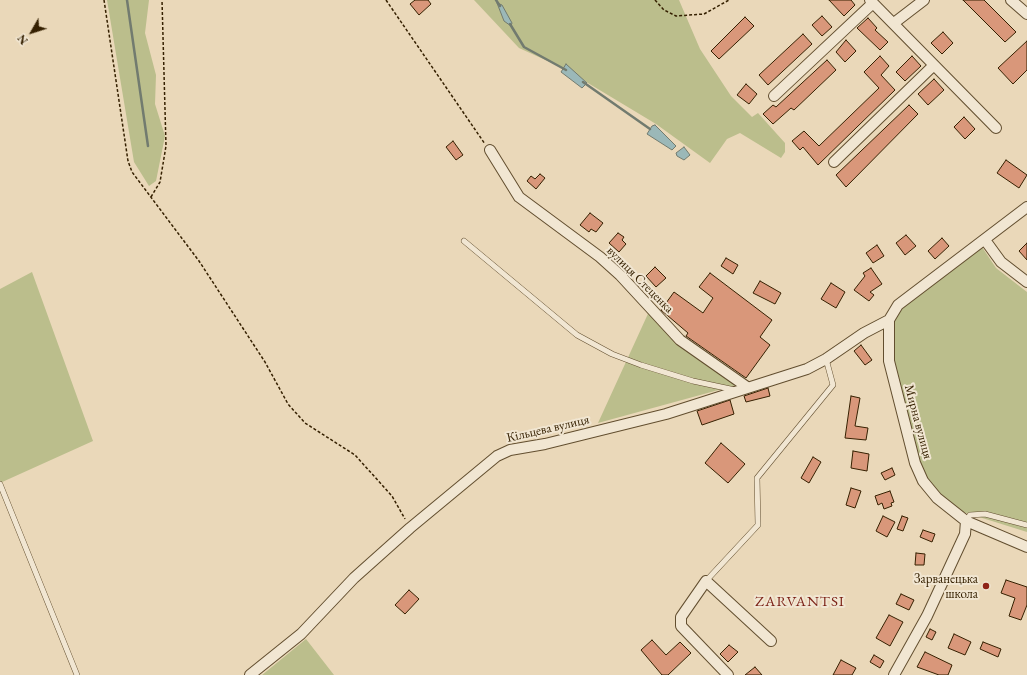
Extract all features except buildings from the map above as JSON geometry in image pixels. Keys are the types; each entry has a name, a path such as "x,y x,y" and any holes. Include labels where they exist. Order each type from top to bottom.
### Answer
{"street":[{"path":"894,23 924,0"},
{"path":"1011,0 1027,14"},
{"path":"774,96 872,1 996,128"},
{"path":"834,162 934,65"},
{"name":"вулиця Стеценка","path":"490,150 519,197 600,258 620,275 680,340 747,387"},
{"path":"889,320 898,305 1027,207"},
{"path":"985,240 1001,262 1027,282"},
{"name":"Кільцева вулиця","path":"250,675 300,634 354,578 410,528 497,456 510,450 545,444 666,414 807,369 826,359 864,333 889,320"},
{"name":"Мирна вулиця","path":"889,320 889,361 915,463 923,481 937,498 966,521 1027,547"},
{"path":"894,675 927,616 965,534 966,521"},
{"path":"728,675 681,626 681,617 706,581 770,641"}],"lane":[{"path":"464,241 577,335 612,354 641,365 693,381 736,391"},
{"path":"706,581 758,525 758,478 833,385 826,359"},
{"path":"0,484 77,675"},
{"path":"966,521 970,515 985,514 1027,525"}],"path":[{"path":"104,0 128,161 132,172 199,261 266,362 288,404 305,423 355,455 392,496 410,528"},
{"path":"151,198 160,182 166,146 162,0"},
{"path":"386,0 461,112 490,150"},
{"path":"655,0 664,10 676,16 704,14 729,0"}],"green space":[{"path":"107,0 149,0 145,33 156,75 155,104 165,136 156,181 149,186 134,162"},
{"path":"474,0 679,0 700,49 731,96 752,117 758,113 785,143 785,152 781,158 740,133 727,139 710,163 656,124 563,68 519,48"},
{"path":"982,247 996,268 1027,292 1027,532 960,511 940,495 927,479 919,462 892,360 891,329 901,307"},
{"path":"32,272 93,441 0,483 0,289"},
{"path":"652,305 682,339 744,383 598,423"},
{"path":"306,639 334,675 262,675"}],"water":[{"path":"497,3 502,5 512,23 511,26 504,21"},
{"path":"566,64 587,83 582,88 561,72"},
{"path":"655,125 676,146 672,150 647,134 652,126"},
{"path":"684,147 690,155 684,160 677,156 676,153"}],"waterway":[{"path":"127,0 148,146"},
{"path":"496,0 500,6"},
{"path":"510,24 524,47 566,70"},
{"path":"583,82 650,129"}],"place":[{"name":"Зарванецька школа","path":"986,586"}],"district":[{"name":"ZARVANTSI","path":"800,602"}]}
